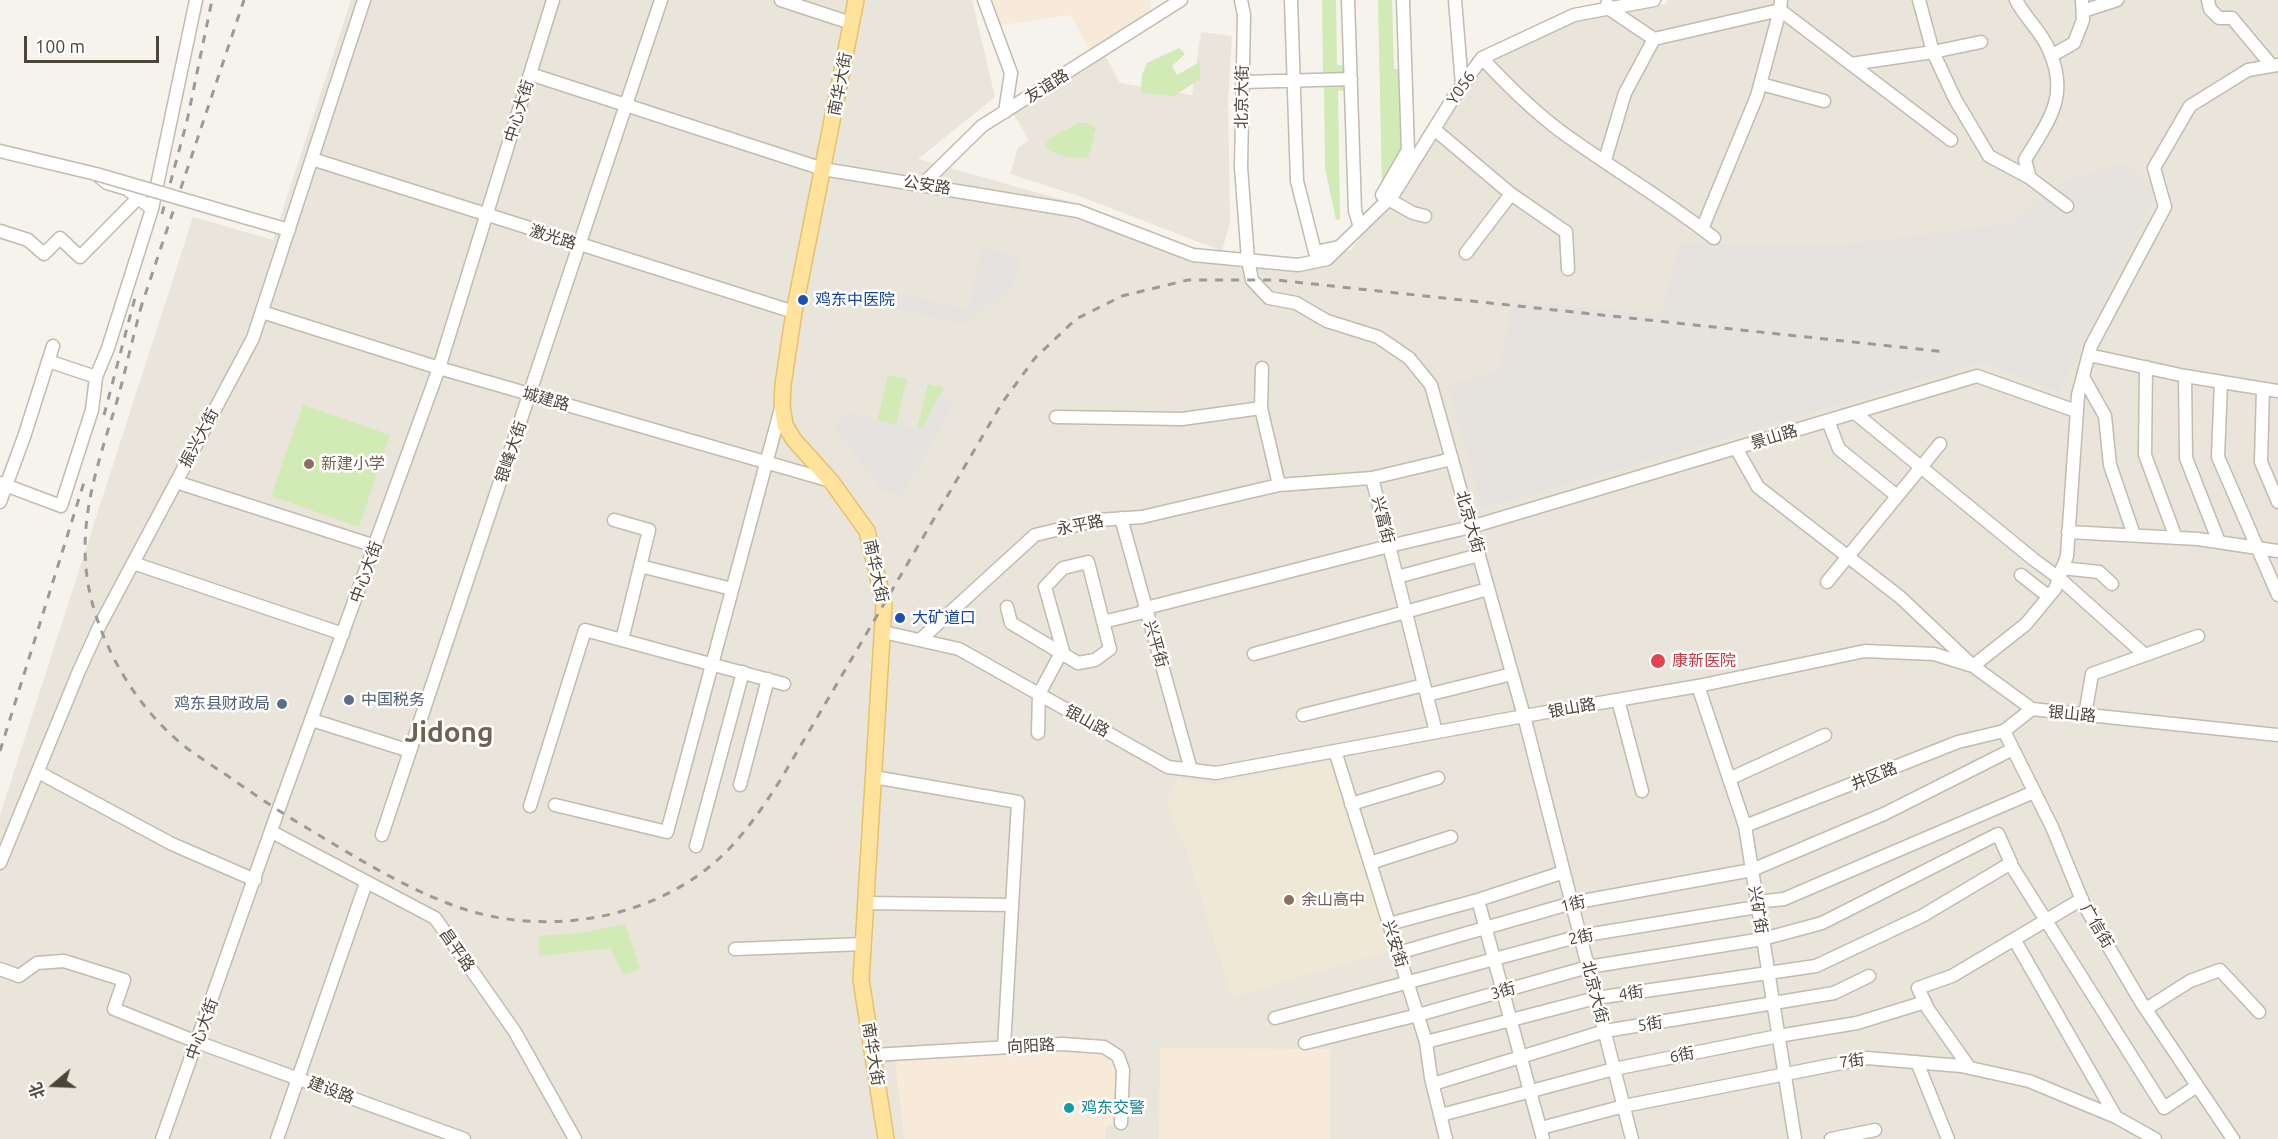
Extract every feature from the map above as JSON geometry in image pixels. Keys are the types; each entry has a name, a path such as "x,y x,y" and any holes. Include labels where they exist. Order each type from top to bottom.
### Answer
{"main road":[{"name":"南华大街","path":"856,0 794,312 782,406 785,425 794,440 831,481 867,531 884,604 861,980 886,1139"}],"street":[{"path":"3,484 61,506 92,410 96,377 108,348 152,209 196,0"},
{"name":"振兴大街","path":"0,863 79,671 133,563 253,338 364,0"},
{"name":"中心大街","path":"162,1139 439,368 553,0"},
{"name":"银峰大街","path":"382,835 627,105 660,0"},
{"path":"781,0 851,23"},
{"path":"984,0 1011,73 1005,112"},
{"name":"友谊路","path":"923,184 982,126 1181,0"},
{"name":"北京大街","path":"1241,0 1244,15 1241,167 1248,260 1252,280 1269,298 1296,303 1327,321 1378,337 1409,358 1431,385 1524,716 1632,1139"},
{"path":"1290,0 1297,181 1315,252 1340,247"},
{"path":"1348,0 1355,211 1359,223"},
{"path":"1359,223 1385,192 1408,150 1403,0"},
{"path":"1455,0 1462,85"},
{"name":"Y056","path":"1327,259 1359,223 1388,199 1482,58 1574,15 1607,4 1654,0"},
{"path":"1919,0 1933,52 1955,99 1989,156 2030,178 2067,206"},
{"path":"2016,0 2049,49 2058,84 2054,111 2025,160 2030,178"},
{"path":"2051,56 2074,42 2083,20 2083,6 2117,0"},
{"path":"2208,0 2210,9 2219,18 2232,18 2275,66"},
{"path":"1607,4 1654,39"},
{"path":"1605,160 1625,93 1654,39 1780,5"},
{"path":"1780,5 1951,140"},
{"path":"1702,229 1757,96 1780,5"},
{"path":"1851,63 1933,52 1980,42"},
{"path":"1482,58 1518,96 1562,132 1714,238"},
{"path":"1736,448 1758,487 1900,597 1973,666 2026,624 2055,589 2061,573 2067,556 2076,411 2082,377 2091,346 2165,207 2154,168 2190,106 2248,70 2275,66"},
{"name":"公安路","path":"530,75 824,169 1078,211 1193,255 1298,265 1327,259"},
{"path":"1243,82 1351,79"},
{"path":"1761,84 1824,100"},
{"path":"1434,129 1510,195 1566,231 1568,269"},
{"path":"0,151 96,174 289,230"},
{"name":"激光路","path":"312,159 794,312"},
{"path":"96,174 107,183 127,189 152,209"},
{"path":"1466,253 1510,195"},
{"path":"0,231 28,240 44,254 60,238 80,257 138,198"},
{"path":"1388,199 1413,213 1425,216"},
{"name":"城建路","path":"262,312 439,368 831,481"},
{"path":"0,502 3,484 24,437 53,346"},
{"path":"2088,356 2185,376 2278,391"},
{"path":"48,361 96,377"},
{"path":"1262,368 1261,408 1278,485"},
{"path":"2145,368 2145,455 2176,538"},
{"name":"景山路","path":"1103,622 1140,613 1146,608 1471,527 1977,376 2076,411"},
{"path":"2185,376 2186,458 2219,542"},
{"path":"2082,377 2105,416 2109,465 2134,535"},
{"path":"2222,382 2218,457 2278,595"},
{"path":"2264,389 2261,462 2278,502"},
{"path":"555,805 668,832 765,462 782,406"},
{"path":"1056,417 1182,419 1261,408"},
{"path":"1855,413 1892,441 1920,468 2033,559 2061,573 2145,655"},
{"path":"1828,421 1839,449 1898,496"},
{"path":"1827,582 1940,444"},
{"path":"1372,478 1452,459"},
{"name":"兴富街","path":"1278,485 1372,478 1436,732"},
{"path":"176,482 375,546"},
{"name":"永平路","path":"920,640 1035,535 1098,520 1142,517 1278,485"},
{"name":"兴平街","path":"1121,518 1191,770"},
{"path":"614,519 649,530 622,640"},
{"path":"2068,532 2176,538 2278,550"},
{"path":"1397,577 1479,555"},
{"path":"1007,607 1011,623 1061,653 1078,663 1095,660 1110,649 1089,562 1063,568 1045,587 1062,651 1061,653 1038,694 1038,734"},
{"path":"133,563 343,634"},
{"path":"640,566 732,589"},
{"path":"2061,573 2099,572 2112,584"},
{"path":"2021,575 2048,596"},
{"path":"1254,654 1488,589"},
{"path":"530,806 585,630 784,684"},
{"name":"银山路","path":"883,632 959,649 1168,767 1216,773 1698,686 1865,651 1934,654 1973,666 2032,709 2278,735"},
{"path":"2085,715 2092,674 2198,636"},
{"path":"696,846 743,672"},
{"path":"1303,715 1512,674"},
{"path":"740,785 768,679"},
{"name":"兴矿街","path":"1698,686 1745,826 1795,1139"},
{"path":"1618,700 1642,791"},
{"path":"2004,731 2032,709"},
{"path":"312,720 410,751"},
{"name":"广信街","path":"2004,731 2052,827 2082,899 2146,1009 2233,1139"},
{"name":"井区路","path":"1745,826 1958,742 2004,731"},
{"path":"1729,779 1825,735"},
{"name":"1街","path":"1398,953 1572,903 1752,870 1884,814 2013,749"},
{"name":"兴安街","path":"1335,751 1426,1042 1446,1139"},
{"path":"38,772 172,843 255,880"},
{"path":"874,777 1018,802 1004,1047"},
{"path":"1352,804 1437,778"},
{"name":"2街","path":"1275,1018 1580,936 1784,899 2034,792"},
{"name":"昌平路","path":"272,832 435,918 515,1032 576,1139"},
{"name":"4街","path":"1426,1042 1596,998 1768,971 1816,966 1922,916 2011,862 1998,834 1822,924 1762,939"},
{"path":"1370,863 1451,837"},
{"path":"2013,868 2164,1108 2197,1086"},
{"path":"1389,924 1478,900 1564,872"},
{"path":"277,1139 366,883"},
{"path":"1969,1067 1918,988 1952,976 2082,899"},
{"path":"1478,900 1542,1133"},
{"path":"866,903 1012,905"},
{"name":"3街","path":"1305,1043 1418,1015 1588,967 1762,939"},
{"path":"2014,939 2116,1117"},
{"path":"735,949 864,944"},
{"name":"建设路","path":"0,969 19,976 37,963 64,961 124,980 114,1009 197,1042 464,1139"},
{"path":"2146,1009 2190,981 2220,970 2259,1012"},
{"name":"5街","path":"1433,1084 1605,1031 1834,993 1869,976"},
{"name":"6街","path":"1441,1115 1614,1069 1778,1036 1857,1023 1925,1002"},
{"name":"向阳路","path":"873,1055 1062,1044 1104,1047 1118,1056 1123,1070 1121,1123"},
{"name":"7街","path":"1542,1133 1624,1106 1867,1058 1969,1067 2029,1081 2116,1117 2155,1139"},
{"path":"1917,1062 1948,1139"},
{"path":"1831,1139 1875,1130"}],"shaded area":[{"path":"351,0 972,0 995,97 918,159 1085,206 1184,260 1307,267 1352,249 1480,66 1574,19 1665,4 1668,0 2278,0 2278,1139 0,1139 0,815 193,217 273,240"},
{"path":"988,0 1151,0 1150,10 1141,21 1091,52 1070,15 1001,25"},
{"path":"1201,32 1232,36 1228,100 1230,222 1222,251 1079,196 1010,174 1018,148 1029,140 1013,113 1105,55 1120,83 1192,95"},
{"path":"2123,163 2156,193 2059,392 1983,362 1483,509 1448,385 1499,372 1513,301 1661,314 1679,243 1828,246 2011,224 2062,182"},
{"path":"982,248 1020,256 1015,283 992,306 984,305 964,324 879,306 882,290 968,310"},
{"path":"939,394 955,402 903,495 884,492 833,425 848,412 921,431"},
{"name":"余山高中","path":"1333,760 1393,950 1232,997 1186,851 1166,801 1178,778 1212,785"},
{"path":"1160,1048 1330,1049 1330,1139 1159,1139"},
{"path":"1080,1049 1097,1051 1115,1066 1116,1125 1106,1126 1105,1139 904,1139 895,1060"}],"green space":[{"path":"1322,0 1336,0 1337,65 1346,66 1343,75 1323,75"},
{"path":"1378,0 1392,0 1394,69 1402,69 1405,150 1382,190"},
{"path":"1179,48 1185,54 1172,66 1177,75 1200,62 1200,79 1174,96 1141,93 1142,75 1147,63"},
{"path":"1324,85 1344,85 1347,90 1338,91 1340,219 1336,220 1325,168"},
{"path":"1078,123 1087,123 1096,128 1088,157 1067,157 1047,149 1046,144 1049,139"},
{"path":"888,375 907,379 896,425 877,421"},
{"path":"928,384 944,388 923,430 917,428"},
{"path":"303,405 390,435 359,527 271,496"},
{"path":"625,924 640,969 623,975 611,948 539,956 539,936 580,933"}],"railway":[{"path":"162,214 187,121 212,0"},
{"path":"140,310 244,0"},
{"path":"142,304 90,498 85,547 86,572 97,619 105,641 127,681 140,700 171,735 188,749 288,816 411,887 447,903 483,914 520,920 558,921 595,917 632,908 667,894 699,874 736,842 781,779 1002,403 1035,358 1076,319 1122,296 1188,280 1276,280 1946,352"},
{"path":"104,415 136,294"},
{"path":"0,751 86,476"}],"place":[{"name":"鸡东中医院","path":"803,300"},
{"name":"新建小学","path":"309,464"},
{"name":"大矿道口","path":"900,618"},
{"name":"康新医院","path":"1658,661"},
{"name":"中国税务","path":"349,700"},
{"name":"鸡东县财政局","path":"282,704"},
{"name":"余山高中","path":"1289,900"},
{"name":"鸡东交警","path":"1069,1108"}],"district":[{"name":"Jidong","path":"449,733"}]}
